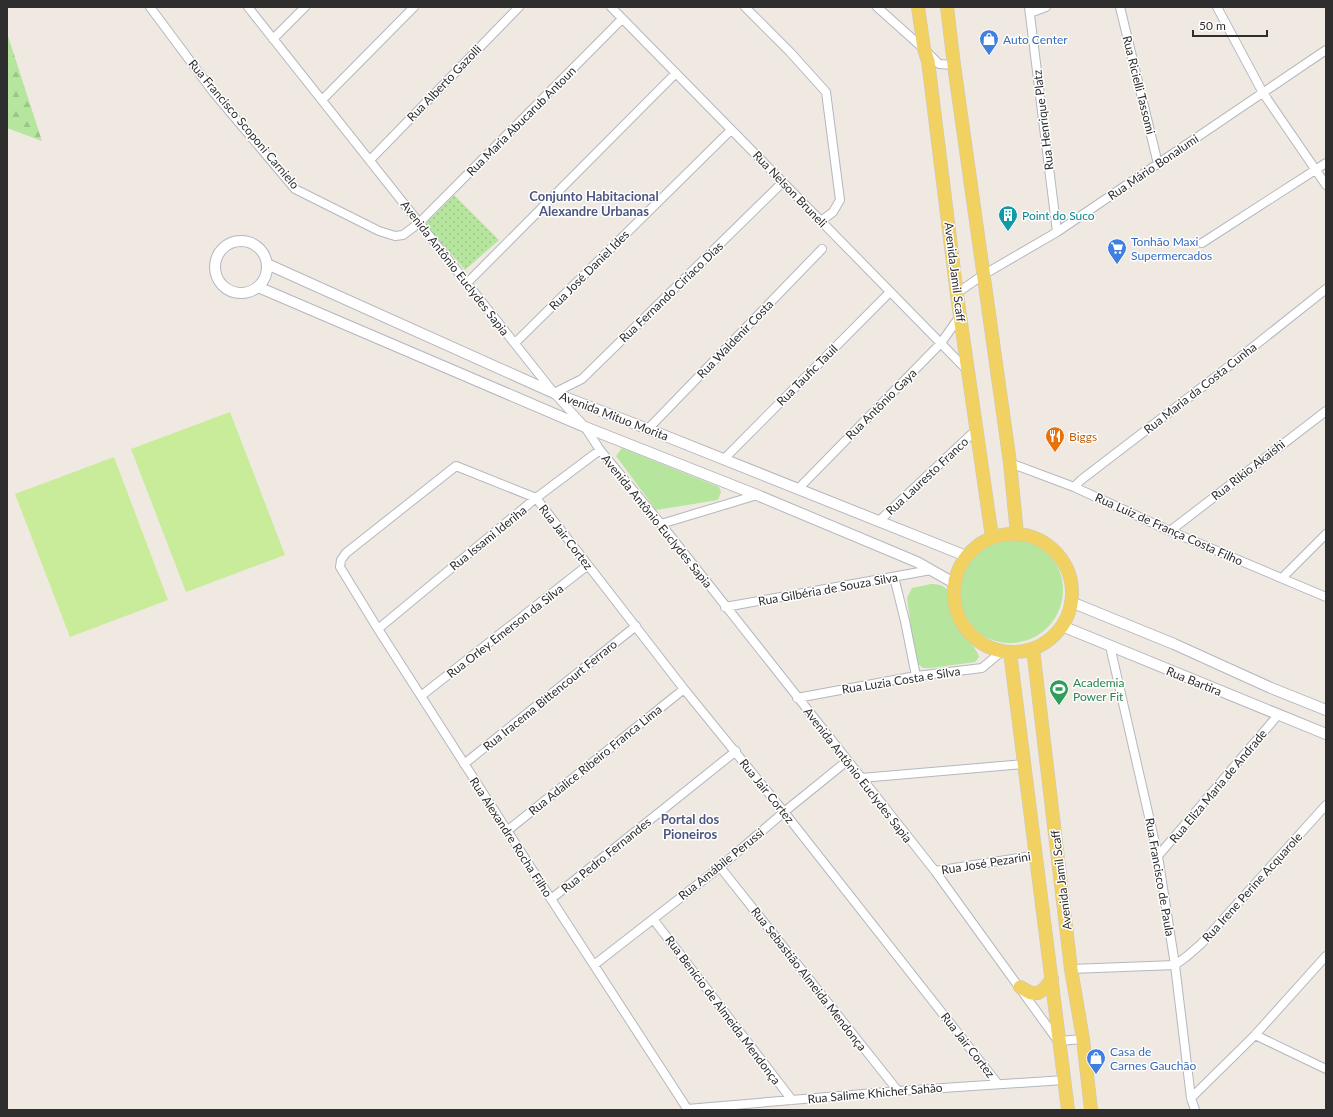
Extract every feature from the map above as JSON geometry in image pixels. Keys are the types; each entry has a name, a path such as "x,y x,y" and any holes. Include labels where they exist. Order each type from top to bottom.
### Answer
{"main road":[{"name":"Avenida Jamil Scaff","path":"918,7 924,49 928,61 960,316 992,537"},
{"path":"947,7 1010,463 1017,534"},
{"path":"1004,534 1017,534 1036,539 1052,549 1065,564 1071,583 1071,602 1068,615 1062,626 1049,640 1033,649 1022,652 1006,652 991,648 974,638 961,622 954,603 954,583 958,569 966,556 978,545 992,537 1004,534"},
{"name":"Avenida Jamil Scaff","path":"1033,649 1071,968 1091,1110"},
{"name":"Avenida Jamil Scaff","path":"1006,652 1025,764 1052,979 1058,1041 1068,1110"},
{"path":"1020,987 1031,993 1038,993 1044,989 1052,979"}],"street":[{"name":"Rua Francisco Scoponi Carnielo","path":"150,7 214,93 295,189 379,231 395,236 403,235 419,222"},
{"name":"Avenida Antônio Euclydes Sapia","path":"248,7 554,393 585,427 600,450 661,524 934,871 1058,1041"},
{"path":"273,39 305,7"},
{"path":"322,100 414,7"},
{"name":"Rua Alberto Gazolli","path":"370,160 519,7"},
{"name":"Rua Nelson Bruneli","path":"611,7 968,372"},
{"path":"745,7 790,52 826,92 840,200 833,212 821,221"},
{"path":"756,7 757,20"},
{"path":"877,7 939,64 954,65"},
{"path":"1030,10 1046,7"},
{"name":"Rua Ricielli Tassomi","path":"1120,7 1158,164"},
{"path":"1217,7 1263,93 1326,185"},
{"name":"Rua Henrique Platz","path":"1030,10 1057,232"},
{"name":"Rua Maria Abucarub Antoun","path":"419,222 622,18"},
{"name":"Rua Mário Bonalumi","path":"957,293 984,275 1057,232 1326,50"},
{"path":"467,283 676,73"},
{"name":"Rua José Daniel Ides","path":"515,343 731,130"},
{"path":"1202,243 1326,163"},
{"name":"Rua Fernando Ciríaco Dias","path":"554,393 582,379 783,182"},
{"path":"235,242 250,242 256,246 262,252 267,264 265,277 258,287 246,292 234,292 222,284 216,274 215,269 218,255 223,248 235,242"},
{"name":"Rua Waldenir Costa","path":"648,428 822,249"},
{"name":"Avenida Mituo Morita","path":"267,264 554,393 648,428 966,556"},
{"name":"Avenida Mituo Morita","path":"258,287 585,427 757,495 918,562 954,583"},
{"name":"Rua Maria da Costa Cunha","path":"1074,487 1326,289"},
{"name":"Rua Taufic Tauil","path":"724,459 890,292"},
{"name":"Rua Antônio Gaya","path":"798,489 941,343 960,316"},
{"name":"Rua Rikio Akaishi","path":"1170,531 1326,411"},
{"name":"Rua Lauresto Franco","path":"879,521 976,430"},
{"name":"Rua Issami Ideriha","path":"378,628 536,498 600,450"},
{"name":"Rua Luiz de França Costa Filho","path":"1010,463 1074,487 1170,531 1326,597"},
{"name":"Rua Alexandre Rocha Filho","path":"536,498 456,466 346,553 341,560 340,567 550,899 688,1110"},
{"path":"661,524 757,495"},
{"name":"Rua Jair Cortez","path":"536,498 684,689 736,751 998,1084"},
{"path":"1282,578 1326,534"},
{"name":"Rua Orley Emerson da Silva","path":"421,696 588,565"},
{"name":"Rua Gilbéria de Souza Silva","path":"725,607 931,570"},
{"path":"894,577 916,676"},
{"name":"Rua Bartira","path":"1071,602 1174,644 1271,688 1326,710"},
{"name":"Rua Iracema Bittencourt Ferraro","path":"464,764 636,626"},
{"name":"Rua Bartira","path":"1062,626 1326,734"},
{"name":"Rua Francisco de Paula","path":"1110,646 1158,856 1175,965 1191,1098 1195,1110"},
{"name":"Rua Luzia Costa e Silva","path":"797,698 916,676 982,668 1006,652"},
{"name":"Rua Adalice Ribeiro Franca Lima","path":"507,831 684,689"},
{"name":"Rua Eliza Maria de Andrade","path":"1158,856 1278,715"},
{"name":"Rua Pedro Fernandes","path":"550,899 736,751"},
{"name":"Rua Amábile Perussi","path":"594,965 720,867 784,812 847,761"},
{"path":"861,778 1025,764"},
{"name":"Rua Irene Perine Acquarole","path":"1175,965 1201,944 1326,805"},
{"name":"Rua José Pezarini","path":"934,871 1037,855"},
{"name":"Rua Sebastião Almeida Mendonça","path":"720,867 898,1091"},
{"name":"Rua Benício de Almeida Mendonça","path":"653,919 792,1100"},
{"path":"1191,1098 1255,1035 1325,959"},
{"path":"1071,968 1175,965"},
{"path":"1255,1035 1326,1069"},
{"path":"1058,1041 1082,1039"},
{"name":"Rua Salime Khichef Sahão","path":"688,1110 898,1091 1064,1080"}],"green space":[{"path":"7,33 42,141 7,128"},
{"path":"454,195 499,240 465,270 425,224"},
{"path":"230,412 285,555 186,592 131,449"},
{"path":"622,448 719,487 721,492 718,500 656,510 616,456"},
{"path":"114,457 168,600 70,637 15,494"},
{"path":"1010,537 1030,541 1047,553 1059,570 1063,590 1059,610 1047,627 1030,639 1010,643 990,639 973,627 961,610 957,590 961,570 973,553 990,541"},
{"path":"931,584 941,585 948,591 956,624 975,649 979,657 975,662 923,668 916,662 907,598 912,588"}],"place":[{"name":"Auto Center","path":"989,56"},
{"name":"Point do Suco","path":"1008,232"},
{"name":"Tonhão Maxi Supermercados","path":"1117,265"},
{"name":"Biggs","path":"1055,453"},
{"name":"Academia Power Fit","path":"1059,706"},
{"name":"Casa de Carnes Gauchão","path":"1096,1075"}],"district":[{"name":"Conjunto Habitacional Alexandre Urbanas","path":"594,204"},
{"name":"Portal dos Pioneiros","path":"690,826"}]}
